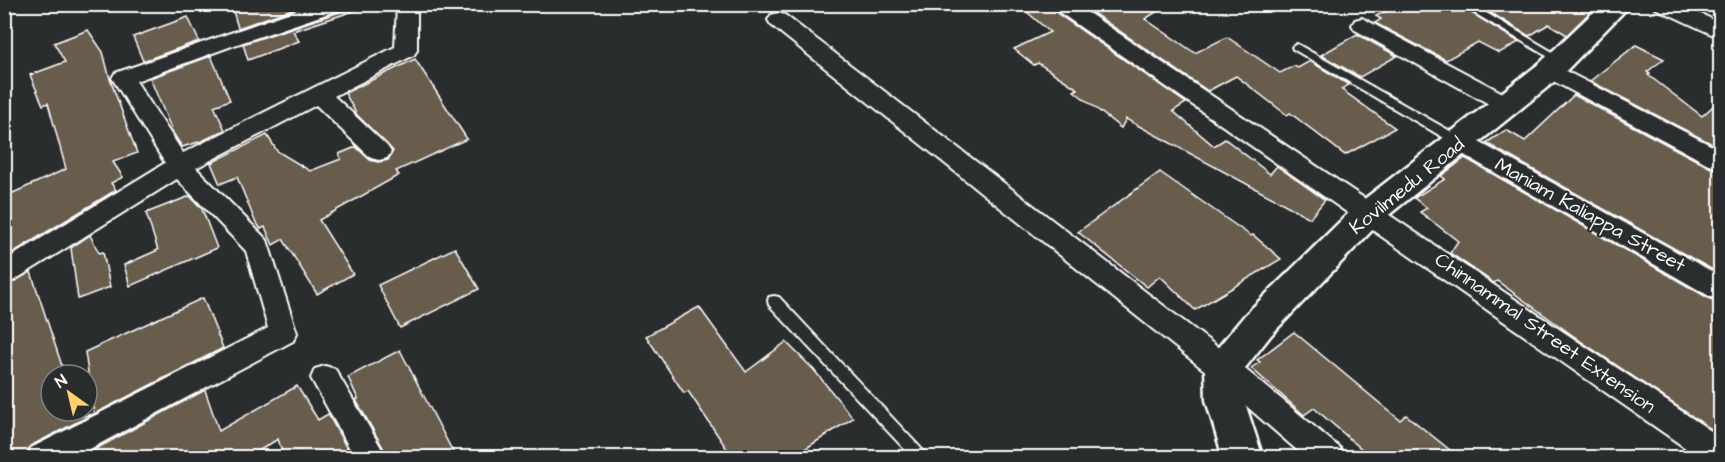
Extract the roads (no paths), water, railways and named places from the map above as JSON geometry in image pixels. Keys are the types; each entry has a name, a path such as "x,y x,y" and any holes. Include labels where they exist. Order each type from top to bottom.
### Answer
{"street":[{"path":"42,458 283,333 258,247 179,166 123,78 233,38 337,4"},
{"path":"4,274 179,166 406,50 407,4"},
{"name":"Kovilmedu Road","path":"1223,368 1258,324 1369,213 1556,65 1618,4"},
{"path":"1662,4 1720,31"},
{"name":"Chinnammal Street Extension","path":"1066,8 1720,454"},
{"path":"778,20 1223,368 1329,458"},
{"path":"1362,25 1506,104"},
{"path":"1556,65 1720,160"},
{"path":"318,94 379,153"},
{"name":"Maniam Kaliappa Street","path":"1460,142 1720,289"},
{"path":"1223,368 1225,400 1243,458"},
{"path":"325,378 372,458"}],"lane":[{"path":"1463,4 1556,65"},
{"path":"1297,47 1460,142"},
{"path":"774,301 923,458"}]}
